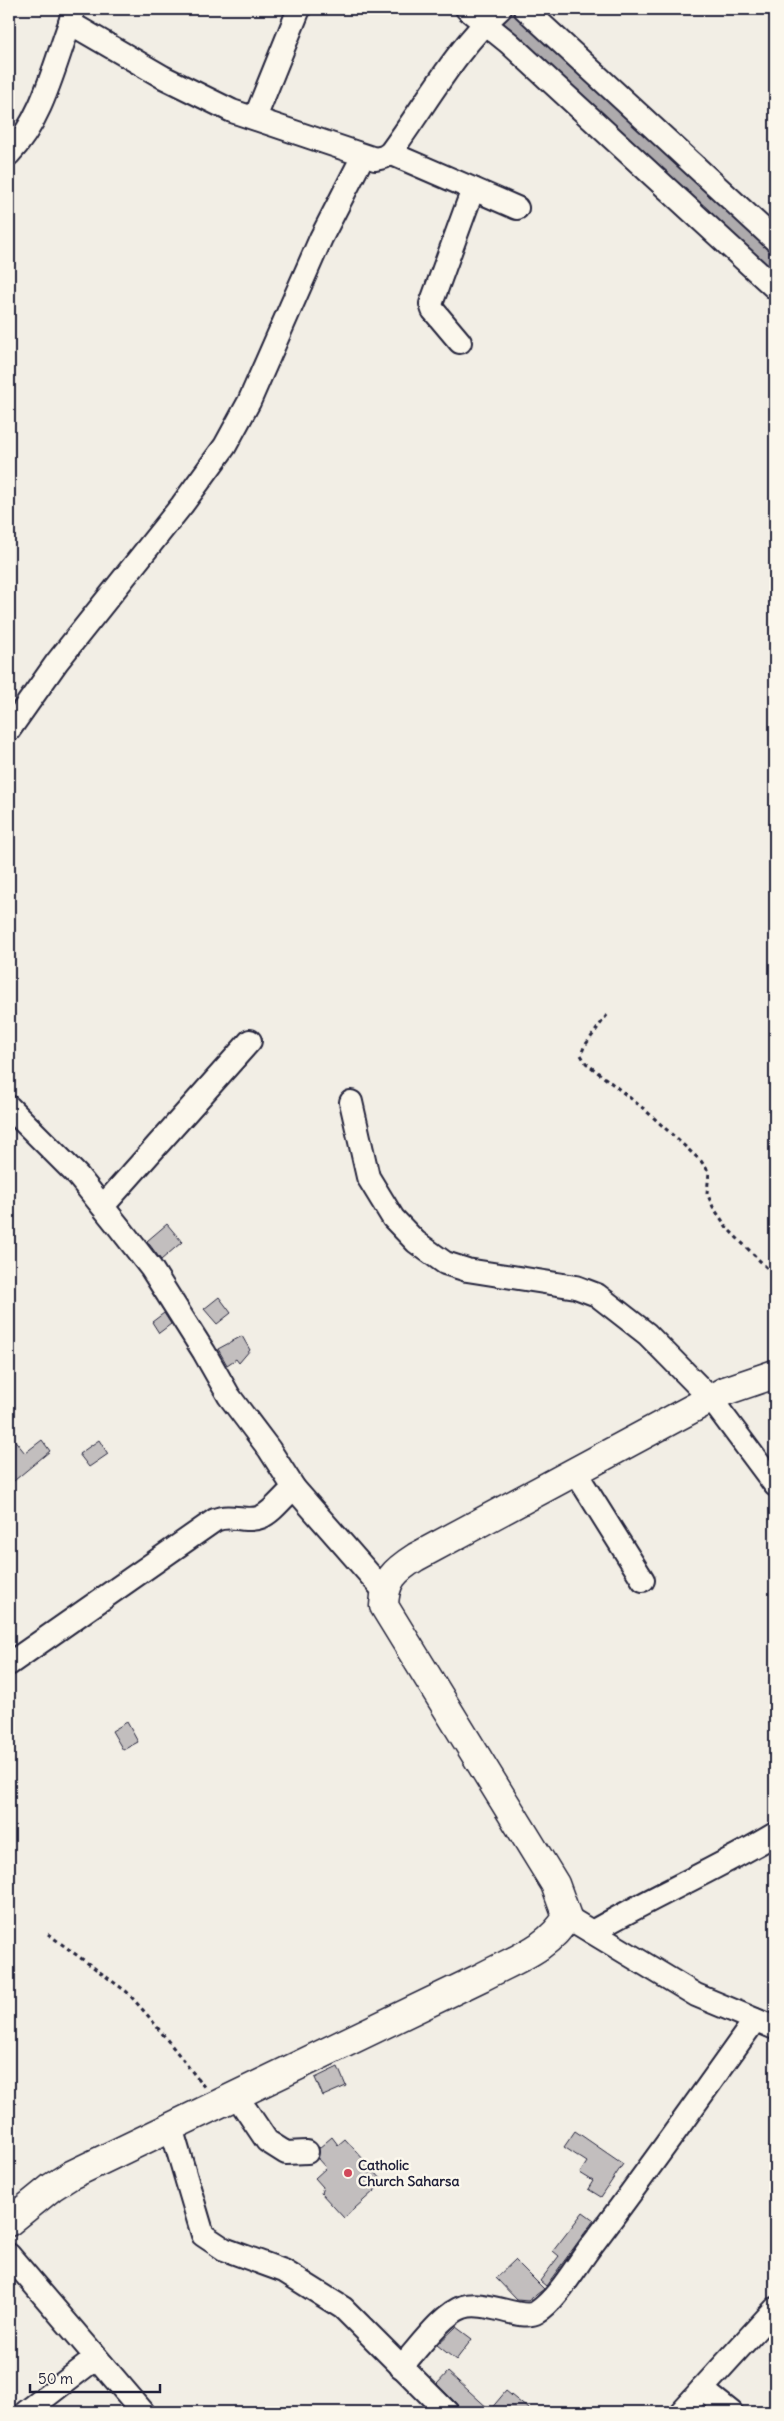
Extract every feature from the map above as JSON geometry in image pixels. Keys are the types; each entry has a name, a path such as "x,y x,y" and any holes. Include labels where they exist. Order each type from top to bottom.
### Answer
{"main road":[{"path":"9,2222 52,2186 71,2175 546,1943 559,1930 567,1917 555,1884 384,1606 388,1581 398,1568 410,1561 725,1391 775,1374"}],"street":[{"path":"255,118 299,9"},
{"path":"467,9 492,16 509,43 775,288"},
{"path":"525,9 775,240"},
{"path":"9,154 27,130 39,108 72,16 163,77 232,111 376,159 384,158 390,153 416,113 492,16"},
{"path":"390,153 517,208"},
{"path":"9,730 56,662 182,504 225,446 249,402 258,376 276,343 322,238 363,156"},
{"path":"460,342 433,310 431,304 472,189"},
{"path":"103,1206 250,1041"},
{"path":"351,1102 368,1177 393,1218 416,1242 444,1263 467,1270 576,1287 597,1294 647,1334 711,1399 775,1485"},
{"path":"9,1107 78,1176 103,1206 151,1268 204,1352 228,1396 269,1449 294,1488 385,1592"},
{"path":"576,1472 643,1580"},
{"path":"9,1664 215,1520 231,1516 250,1518 261,1516 294,1488"},
{"path":"592,1932 635,1906 723,1865 775,1834"},
{"path":"401,2367 448,2316 463,2307 476,2305 527,2315 537,2312 553,2296 765,2024 696,1995 567,1917"},
{"path":"227,2100 267,2141 286,2154 307,2152"},
{"path":"171,2127 203,2235 224,2249 284,2271 343,2308 447,2412"},
{"path":"9,2255 143,2412"},
{"path":"681,2412 773,2317"},
{"path":"26,2412 96,2358"},
{"path":"702,2390 731,2412"}],"path":[{"path":"608,1015 584,1047 581,1055 586,1063 644,1109 701,1161 709,1172 707,1194 728,1229 775,1276"},
{"path":"48,1934 127,1992 227,2100"}],"building":[{"path":"167,1224 182,1242 161,1260 147,1241"},
{"path":"219,1297 231,1313 217,1324 204,1309"},
{"path":"164,1313 171,1324 159,1333 152,1322"},
{"path":"242,1336 250,1350 239,1363 236,1359 227,1365 218,1349"},
{"path":"9,1433 25,1453 42,1440 50,1451 9,1485"},
{"path":"99,1440 108,1454 89,1467 79,1454"},
{"path":"127,1722 138,1742 123,1750 112,1731"},
{"path":"338,2067 346,2086 323,2096 315,2078"},
{"path":"575,2131 623,2164 601,2197 588,2189 593,2181 580,2173 587,2162 564,2147"},
{"name":"Catholic Church Saharsa","path":"332,2137 338,2145 345,2139 384,2182 344,2218 321,2193 323,2187 315,2178 326,2168 318,2159 319,2148"},
{"path":"583,2212 594,2220 546,2286 540,2281 559,2256 553,2251"},
{"path":"515,2260 544,2289 528,2301 517,2300 496,2278"},
{"path":"456,2327 472,2339 456,2360 437,2345"},
{"path":"448,2372 490,2410 506,2391 532,2412 460,2412 456,2403 437,2384"}],"waterway":[{"path":"497,9 775,260"}],"place":[{"name":"Catholic Church Saharsa","path":"348,2173"}]}
